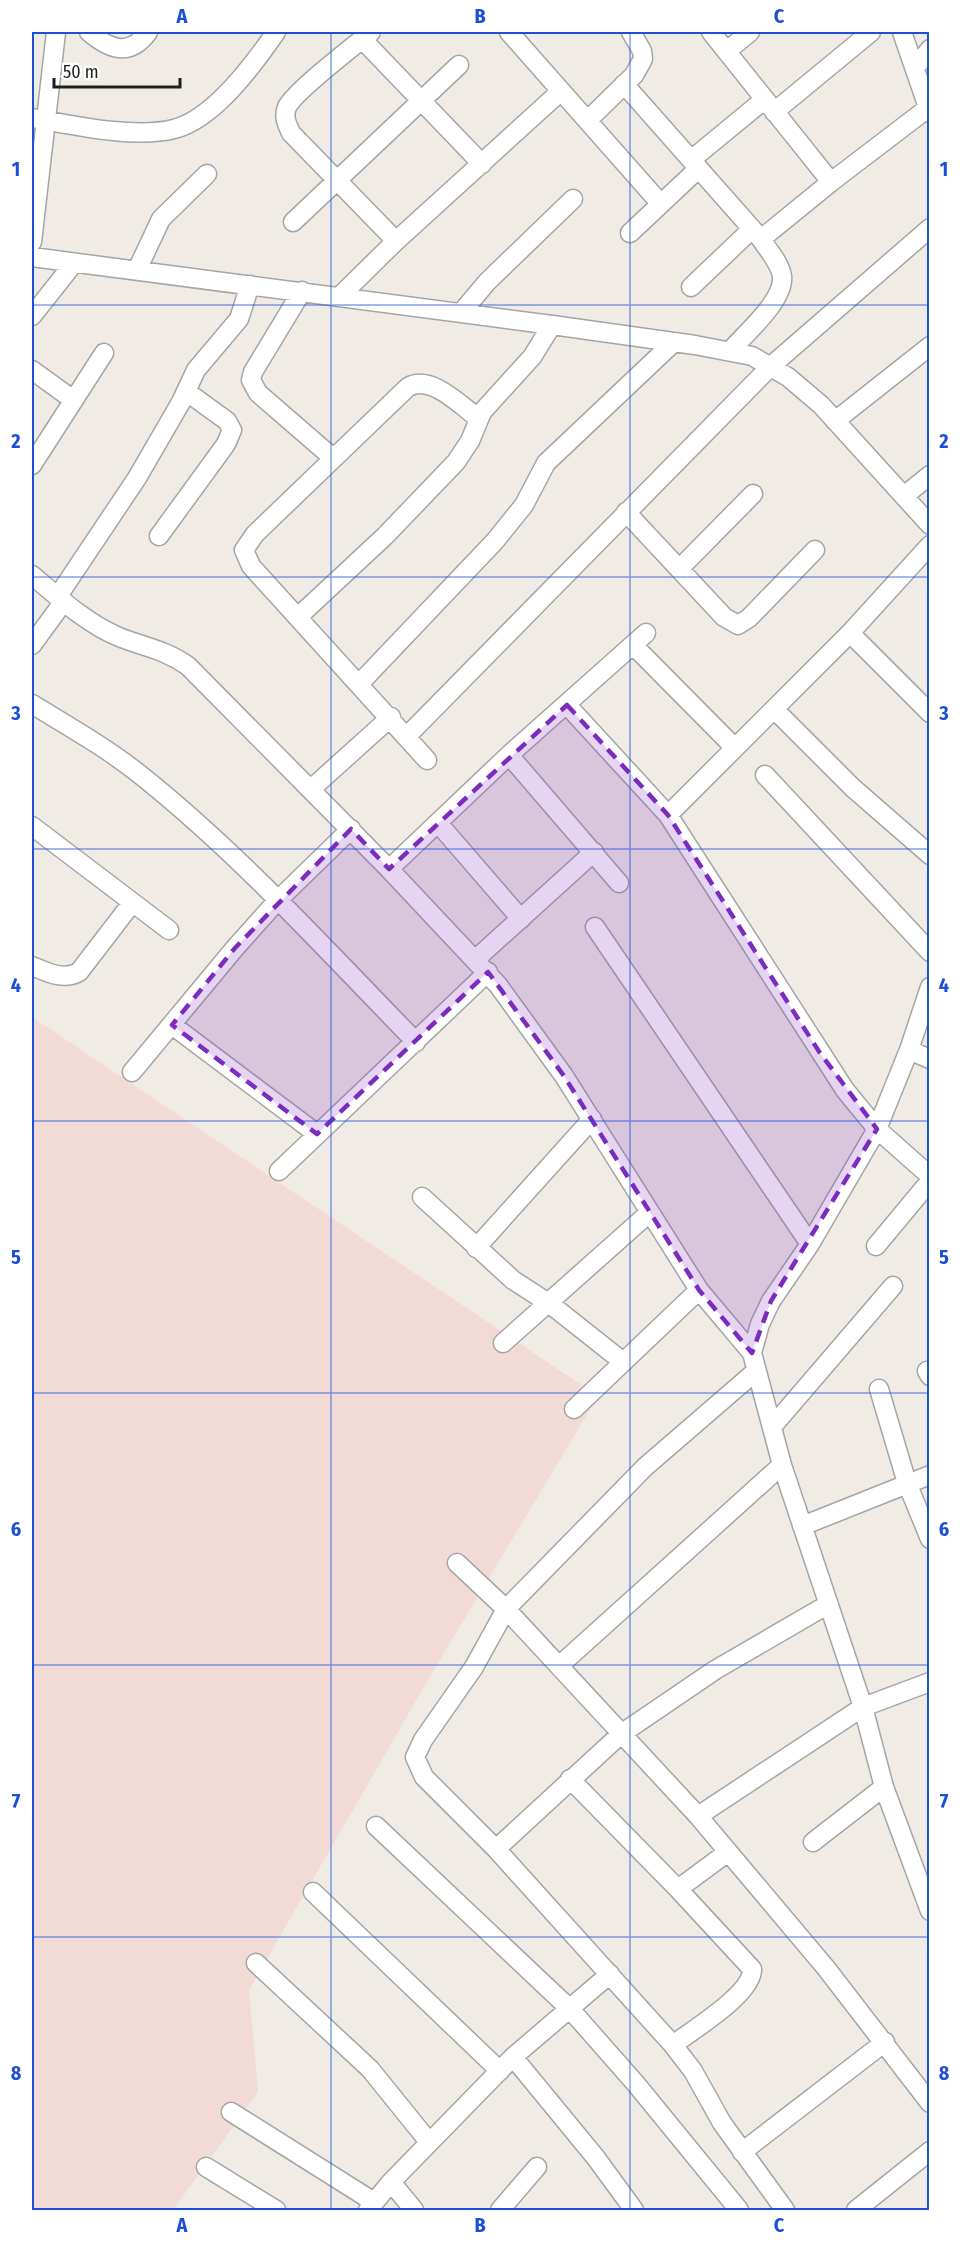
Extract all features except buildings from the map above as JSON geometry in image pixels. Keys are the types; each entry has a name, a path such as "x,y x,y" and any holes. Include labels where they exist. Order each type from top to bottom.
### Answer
{"street":[{"path":"32,242 39,119 56,32"},
{"path":"89,32 111,47 124,50 134,46 148,32"},
{"path":"39,119 147,132 175,129 199,116 223,96 242,76 276,32"},
{"path":"509,32 660,203"},
{"path":"588,120 634,75 643,59 639,43 631,32"},
{"path":"711,32 831,182"},
{"path":"727,51 750,32"},
{"path":"630,233 695,165 770,106 871,32"},
{"path":"692,287 756,234 929,110 902,32"},
{"path":"396,241 291,133 284,119 287,106 299,93 366,35 420,101 482,164"},
{"path":"915,68 930,49"},
{"path":"293,222 459,65"},
{"path":"624,84 756,234 779,267 781,286 766,312 730,351"},
{"path":"339,297 396,241 561,91"},
{"path":"137,270 162,219 207,174"},
{"path":"460,313 487,282 573,199"},
{"path":"407,736 771,366 930,228"},
{"path":"32,257 552,325 674,342 752,356 771,366 806,391 930,525"},
{"path":"32,316 74,262"},
{"path":"32,645 137,478 187,392 196,370 239,319 250,285"},
{"path":"302,291 253,372 251,380 258,393 333,458"},
{"path":"299,616 385,536 456,462 470,441 478,418 487,405 532,357 552,325"},
{"path":"360,683 495,541 524,505 546,463 674,342"},
{"path":"835,421 930,346"},
{"path":"32,465 72,399 104,353"},
{"path":"32,370 72,399"},
{"path":"427,760 391,717 251,566 244,550 255,534 333,458 416,383 429,385 478,418"},
{"path":"159,536 226,444 232,430 226,421 187,392"},
{"path":"904,496 930,475"},
{"path":"680,568 753,494"},
{"path":"626,512 724,617 738,625 749,618 815,550"},
{"path":"668,815 850,633 930,545"},
{"path":"32,575 61,599 119,637 157,648 181,661 351,829 482,966 531,1027 592,1119 699,1290 752,1353"},
{"path":"850,633 925,700"},
{"path":"389,869 509,755 639,639 735,748"},
{"path":"32,704 137,772 182,810 278,901 416,1042"},
{"path":"567,705 668,815 845,1090 877,1129 930,1176"},
{"path":"775,710 852,788 930,855"},
{"path":"311,789 391,717"},
{"path":"509,755 619,883"},
{"path":"765,775 930,952"},
{"path":"438,823 521,919"},
{"path":"32,826 169,930"},
{"path":"132,1072 278,901 351,829"},
{"path":"279,1171 416,1042 521,919 594,852"},
{"path":"32,966 62,976 71,977 79,972 132,903"},
{"path":"595,927 810,1244"},
{"path":"930,987 909,1050 877,1129 810,1244 771,1301 760,1324 752,1353 755,1372 782,1465 862,1707 884,1786 930,1911"},
{"path":"172,1025 317,1134"},
{"path":"909,1050 930,1059"},
{"path":"476,1248 592,1119"},
{"path":"876,1246 930,1181"},
{"path":"422,1197 513,1280 550,1304 622,1361"},
{"path":"503,1344 649,1213"},
{"path":"772,1427 893,1286"},
{"path":"574,1409 699,1290"},
{"path":"755,1372 645,1467 506,1609 474,1667 423,1740 415,1757 424,1777 496,1849 673,2045 693,2071 722,2123 784,2211"},
{"path":"879,1389 907,1483 930,1539"},
{"path":"559,1666 782,1465"},
{"path":"802,1526 930,1475"},
{"path":"457,1563 506,1609 698,1816 885,2042 930,2103"},
{"path":"496,1849 621,1734 715,1670 827,1605"},
{"path":"698,1816 862,1707 930,1682"},
{"path":"570,1779 748,1962 752,1977 737,1995 673,2045"},
{"path":"813,1842 884,1786"},
{"path":"375,1826 570,2009 636,2084 739,2211"},
{"path":"678,1889 728,1852"},
{"path":"313,1892 500,2071"},
{"path":"256,1963 370,2069 429,2142"},
{"path":"231,2112 371,2206 429,2142 513,2058 610,1974"},
{"path":"742,2152 885,2042"},
{"path":"513,2058 596,2158 634,2211"},
{"path":"856,2211 930,2151"},
{"path":"206,2166 276,2211"},
{"path":"500,2211 537,2167"},
{"path":"391,2182 414,2211"}],"highlighted area":[{"path":"567,705 668,815 820,1053 877,1129 771,1301 752,1353 699,1290 564,1076 488,972 317,1134 172,1025 235,948 351,829 389,869"}],"shaded area":[{"path":"32,1017 598,1396 436,1666 249,1990 258,2092 173,2210 32,2210"}]}
